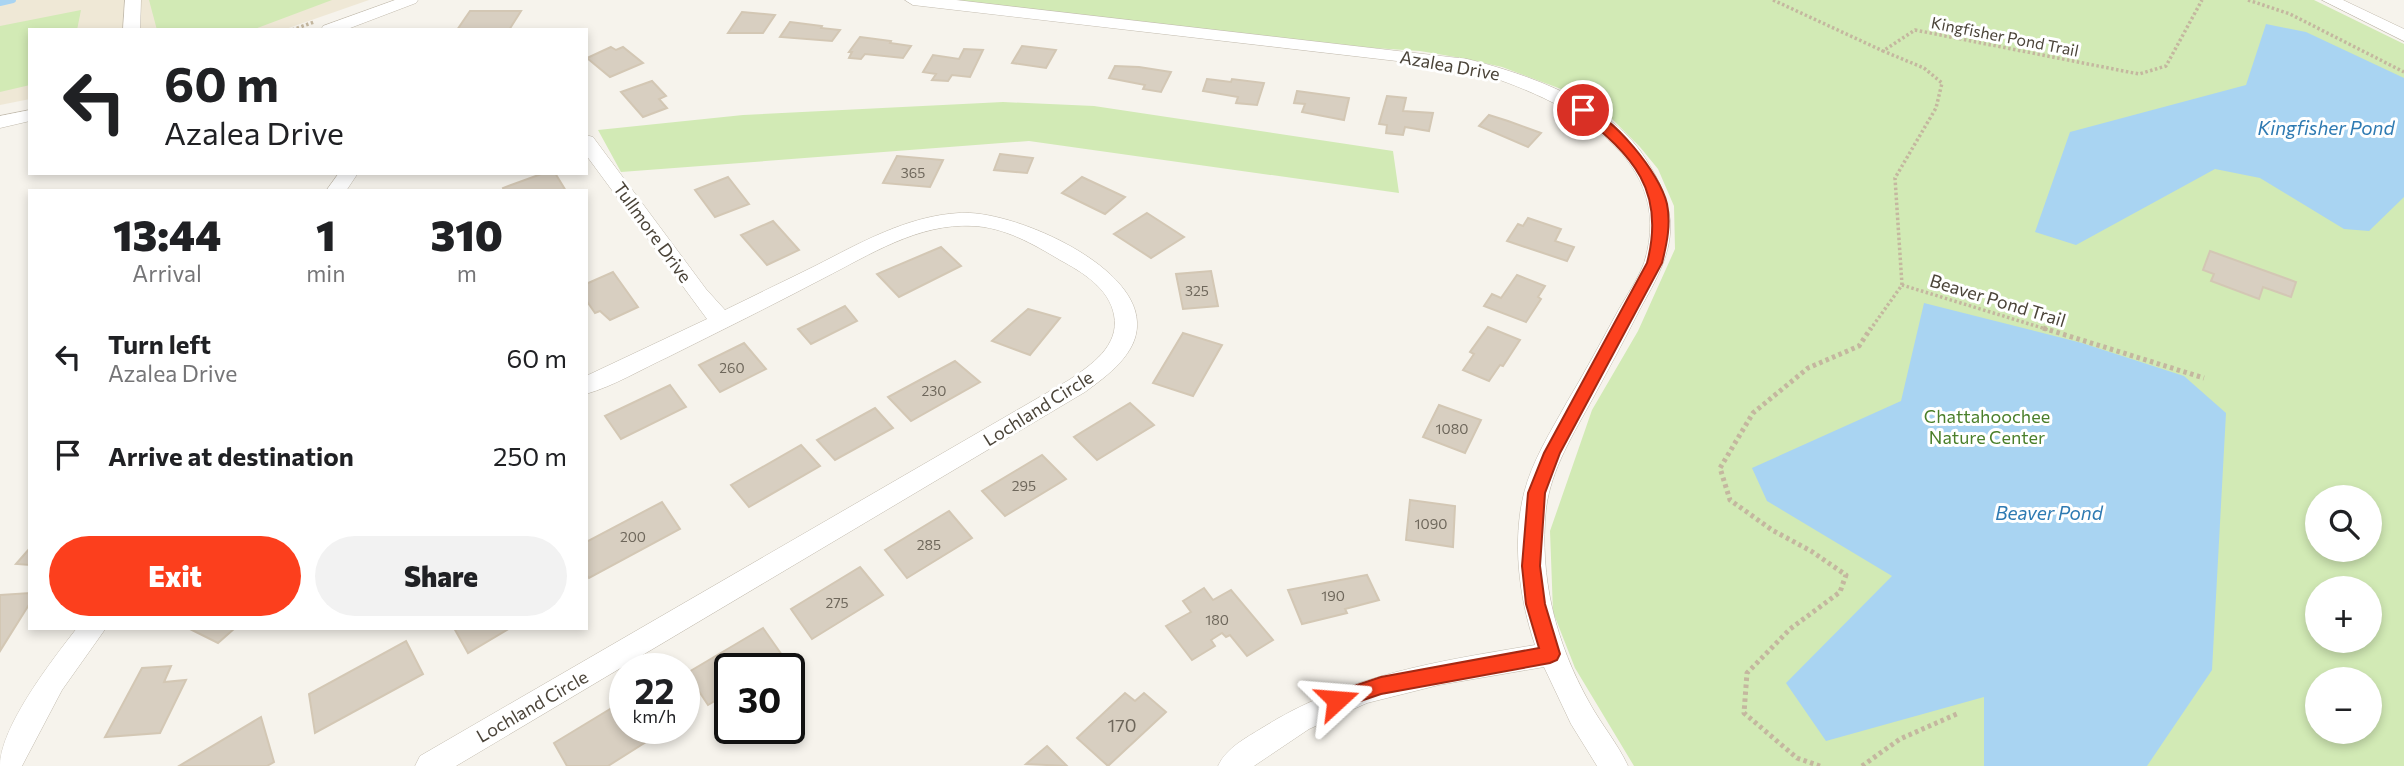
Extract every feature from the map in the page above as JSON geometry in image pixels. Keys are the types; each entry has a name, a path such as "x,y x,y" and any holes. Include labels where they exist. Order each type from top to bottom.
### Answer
{"street":[{"path":"131,28 133,0"},
{"path":"334,28 410,0"},
{"name":"Azalea Drive","path":"913,0 1467,64 1496,71 1547,90 1583,110 1617,136 1640,165 1660,202 1661,236 1654,263 1552,453 1537,493 1531,566 1536,604 1550,654 1585,724 1613,766"},
{"path":"2330,0 2404,36"},
{"path":"0,122 28,115"},
{"name":"Tullmore Drive","path":"588,144 698,294 721,320"},
{"name":"Lochland Circle","path":"430,766 1077,386 1106,364 1116,352 1126,317 1113,289 1085,265 1006,225 961,219 924,226 888,239 588,385"},
{"path":"7,766 52,681 91,630"},
{"path":"1233,766 1295,720 1337,700 1381,685 1550,654"}],"path":[{"path":"1773,0 1924,68 1942,83 1936,108 1895,178 1902,285"},
{"name":"Kingfisher Pond Trail","path":"1883,51 1915,30 2139,74 2166,66 2202,0"},
{"path":"2248,0 2309,20 2372,59 2404,72"},
{"name":"Beaver Pond Trail","path":"1820,766 1797,758 1744,713 1747,673 1790,629 1840,592 1846,575 1811,551 1772,530 1730,500 1720,468 1753,414 1808,368 1859,346 1902,285 2204,378"},
{"path":"1862,766 1900,739 1959,713"}],"shaded area":[{"path":"0,0 369,0 289,28 28,28 28,99 0,105"}],"green space":[{"path":"149,0 332,0 257,28 156,28"},
{"name":"Chattahoochee Nature Center","path":"955,0 2314,0 2404,44 2404,766 1634,766 1575,668 1553,612 1550,531 1592,410 1638,331 1675,249 1674,206 1658,169 1607,114 1561,89 1502,67 1420,51 1281,42"},
{"path":"81,10 77,28 28,28 28,85 0,92 0,26"},
{"path":"1003,102 1094,106 1393,151 1399,193 1029,141 621,172 598,130 743,115"}],"water":[{"name":"Kingfisher Pond","path":"2266,24 2306,32 2404,78 2404,197 2369,231 2344,229 2260,178 2215,169 2076,245 2035,232 2070,132 2246,85"},
{"name":"Beaver Pond","path":"1924,303 2082,343 2184,376 2226,413 2212,670 2147,766 1984,766 1984,697 1826,741 1786,683 1892,576 1767,501 1752,468 1901,401"}],"building":[{"path":"470,11 521,11 510,28 458,28"},
{"path":"742,12 775,15 763,33 728,33"},
{"path":"790,22 840,30 832,41 780,37"},
{"path":"860,37 911,46 903,58 865,54 861,59 849,58 852,52 849,52"},
{"path":"1022,46 1056,50 1046,68 1012,63"},
{"path":"611,47 616,50 623,47 643,63 610,77 588,58"},
{"path":"964,49 983,50 970,77 952,75 948,81 932,80 936,74 923,72 933,55 959,59"},
{"path":"1115,66 1171,72 1161,92 1143,89 1145,85 1109,78"},
{"path":"1207,79 1264,83 1257,105 1236,103 1238,97 1203,91"},
{"path":"652,81 666,96 659,99 667,108 643,117 621,92"},
{"path":"1297,91 1349,98 1344,120 1302,112 1305,104 1294,103"},
{"path":"1387,96 1406,98 1403,111 1433,113 1429,131 1405,127 1403,135 1386,133 1387,125 1379,124"},
{"path":"1489,115 1541,133 1528,147 1479,126"},
{"path":"1000,154 1033,158 1027,173 994,170"},
{"path":"897,156 943,160 930,187 883,183"},
{"path":"539,175 556,175 565,189 503,189"},
{"path":"728,177 749,204 715,217 695,190"},
{"path":"1082,177 1125,197 1105,214 1062,193"},
{"path":"1147,213 1184,237 1151,258 1114,234"},
{"path":"1528,218 1561,229 1555,241 1574,247 1567,261 1507,241 1518,224 1523,226"},
{"path":"773,221 799,250 767,265 741,235"},
{"path":"941,247 961,266 899,297 877,274"},
{"path":"2210,251 2296,282 2291,297 2263,287 2259,299 2211,281 2214,274 2203,270"},
{"path":"1211,271 1218,306 1183,309 1176,274"},
{"path":"613,272 638,307 610,320 600,311 595,313 588,303 588,283"},
{"path":"1517,275 1545,286 1538,297 1541,299 1526,322 1484,306 1492,294 1501,298"},
{"path":"845,306 857,321 811,344 798,329"},
{"path":"1028,309 1060,318 1030,355 992,341"},
{"path":"1488,327 1520,340 1503,366 1500,365 1489,381 1463,370 1474,354 1470,352"},
{"path":"1183,333 1222,345 1193,396 1153,383"},
{"path":"744,343 766,369 720,392 699,365"},
{"path":"955,361 980,382 911,421 888,397"},
{"path":"670,385 686,407 621,439 605,416"},
{"path":"1130,403 1154,425 1097,460 1074,437"},
{"path":"1439,405 1481,420 1465,453 1423,437"},
{"path":"875,408 893,428 835,460 817,440"},
{"path":"801,445 820,466 749,507 731,485"},
{"path":"1042,455 1066,479 1005,516 982,491"},
{"path":"1410,500 1455,506 1453,547 1406,540"},
{"path":"662,502 680,529 589,578 588,541"},
{"path":"949,511 972,538 907,578 885,550"},
{"path":"28,550 28,565 16,564"},
{"path":"860,567 883,595 812,639 791,609"},
{"path":"1367,575 1379,600 1345,609 1347,613 1302,624 1288,590"},
{"path":"1204,588 1213,600 1231,590 1273,640 1247,656 1230,635 1226,637 1222,633 1211,640 1215,646 1192,660 1166,626 1191,612 1183,601"},
{"path":"28,593 28,606 0,651 0,595"},
{"path":"763,628 780,653 721,653"},
{"path":"192,630 233,630 218,643"},
{"path":"455,630 507,630 468,653"},
{"path":"406,641 423,674 315,733 309,694"},
{"path":"714,657 714,701 708,705 700,693 700,665"},
{"path":"171,666 164,682 186,680 160,733 105,737 142,668"},
{"path":"1125,693 1135,701 1144,693 1166,712 1108,766 1077,738"},
{"path":"609,710 609,744 643,744 608,766 567,766 554,743"},
{"path":"261,717 274,762 267,766 179,766"},
{"path":"1047,746 1067,766 1026,764"}],"waterway":[{"path":"0,3 13,0"}],"route":[{"path":"1337,700 1381,685 1550,654 1536,604 1531,566 1532,524 1537,493 1552,453 1654,263 1661,236 1660,202 1640,165 1617,136 1583,110"}]}
